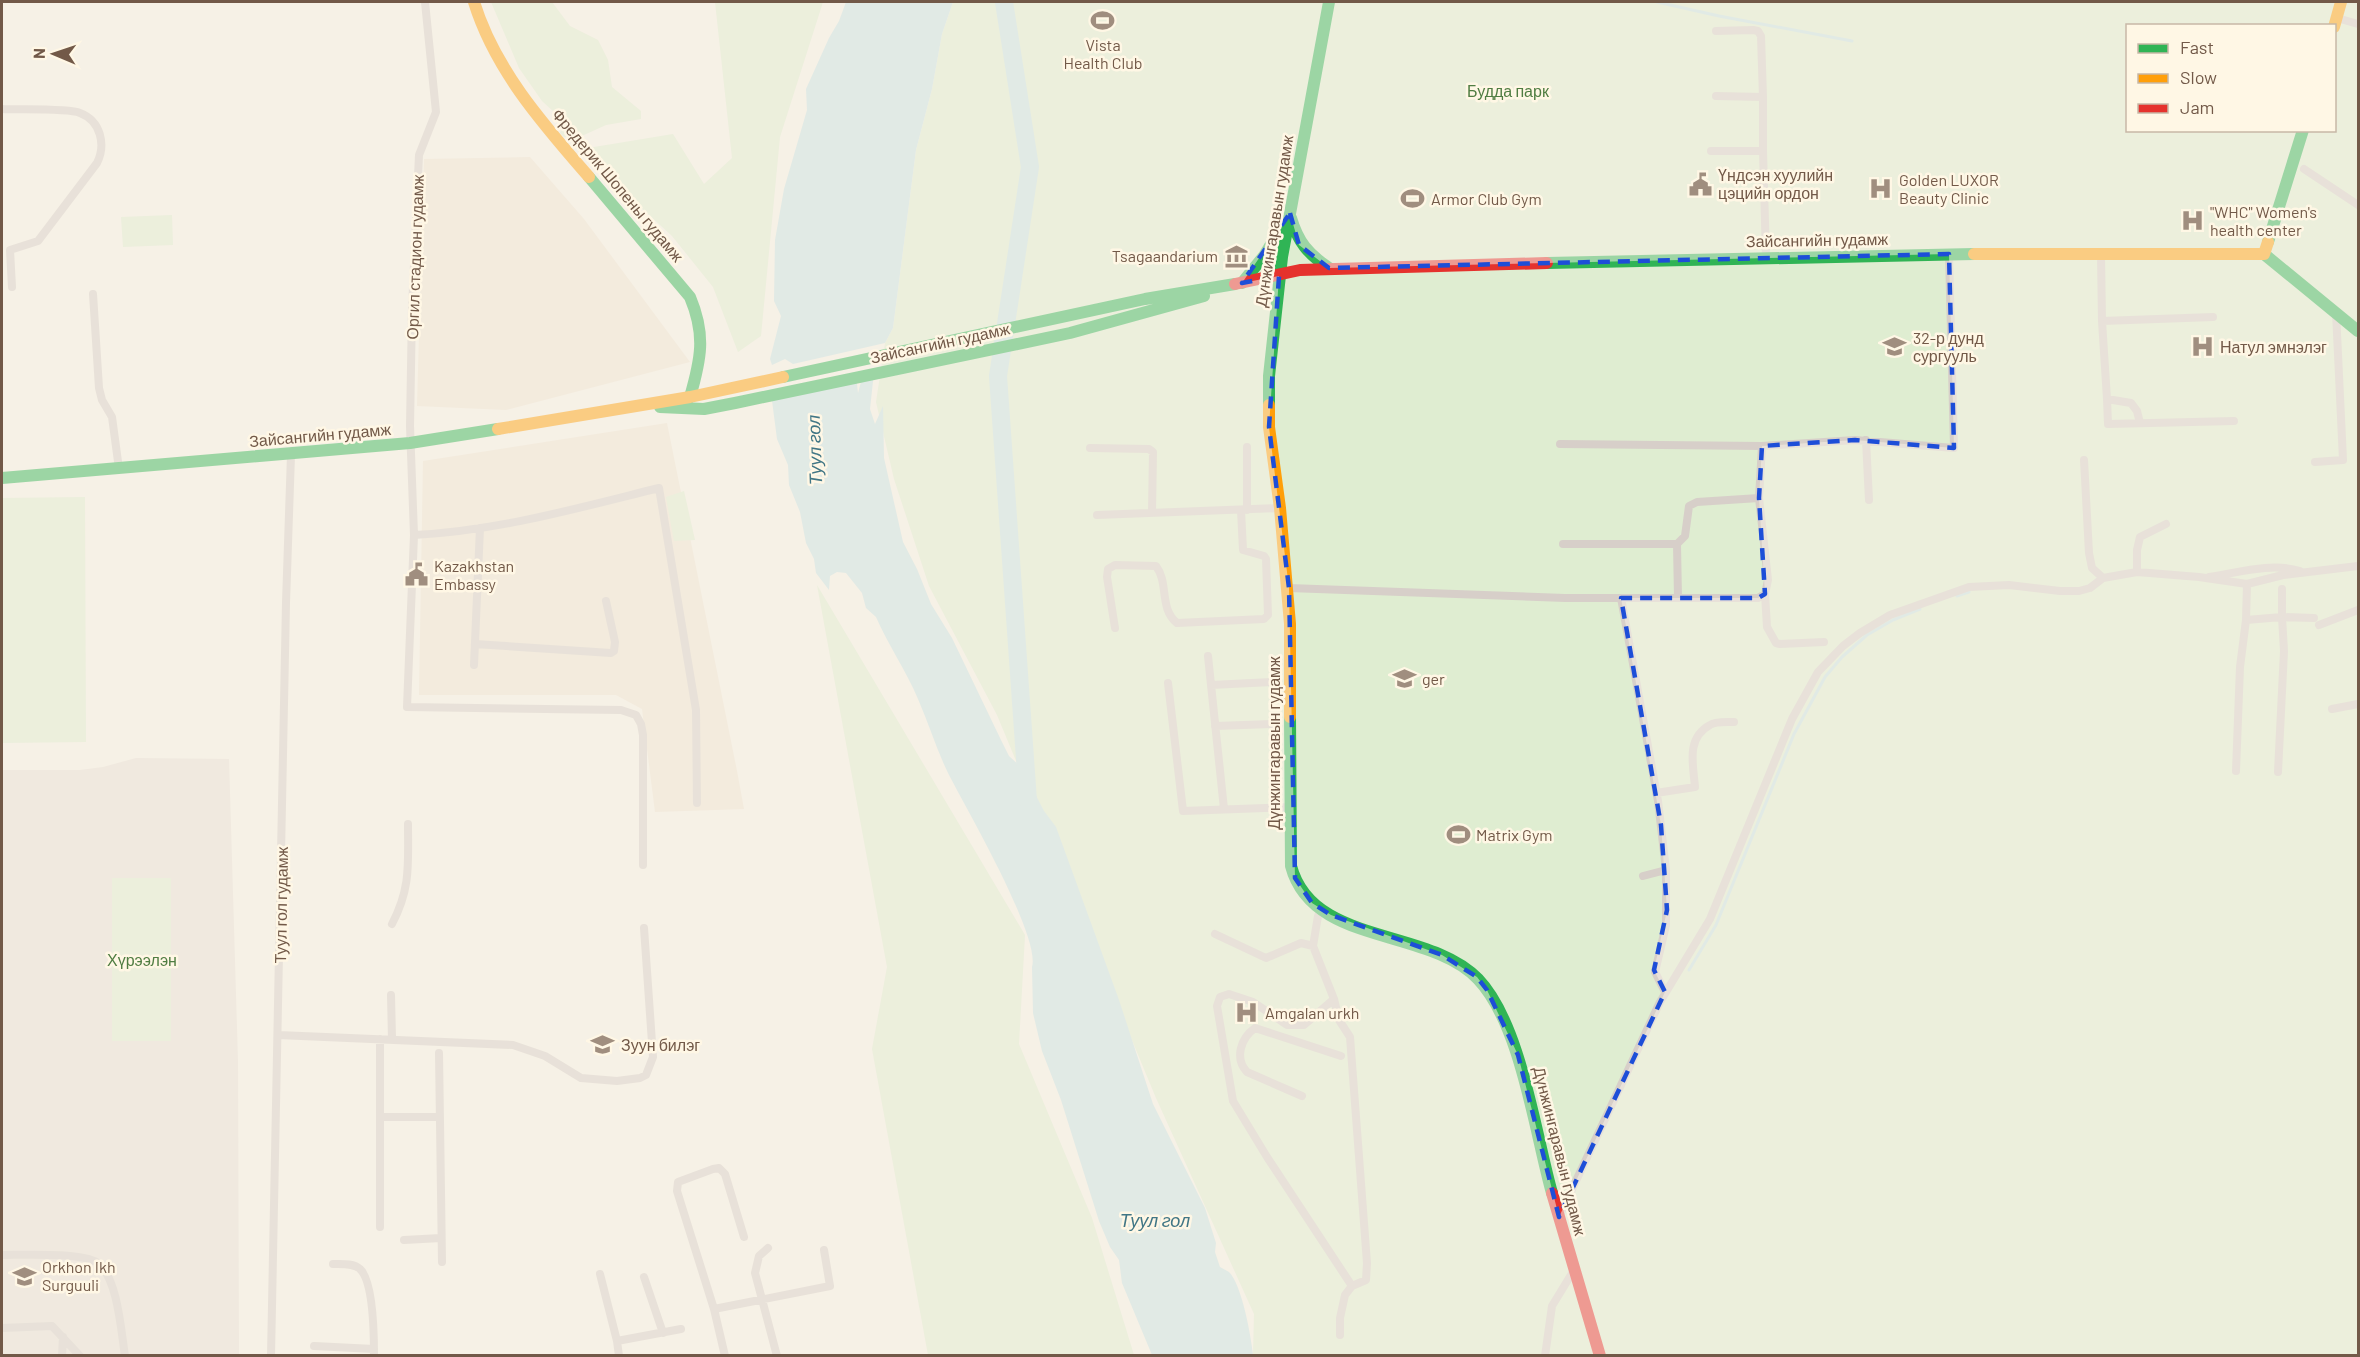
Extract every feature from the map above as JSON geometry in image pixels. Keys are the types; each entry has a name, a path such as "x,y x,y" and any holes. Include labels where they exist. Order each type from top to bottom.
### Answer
{"main road":[{"name":"Фредерик Шопены гудамж","path":"474,2 487,37 513,81 554,136 690,297 699,316 703,336 690,397"},
{"name":"Дүнжингаравын гудамж","path":"1329,2 1279,275 1269,376 1269,428 1289,588 1292,866 1299,889 1321,909 1353,925 1442,955 1468,971 1482,983 1496,1006 1518,1055 1541,1151 1600,1356"},
{"path":"2336,22 2341,2"},
{"path":"2301,132 2264,254 2358,331"},
{"path":"1290,213 1299,245 1329,268"},
{"path":"1242,283 1264,256 1290,213"},
{"name":"Зайсангийн гудамж","path":"2,478 119,470 410,443 690,397 1145,299 1242,283 1300,270 1766,257 1949,254 2264,254"},
{"name":"Зайсангийн гудамж","path":"640,406 704,410 1070,333 1154,311 1242,283"}],"street":[{"name":"Оргил стадион гудамж","path":"425,2 435,112 419,155 412,309 410,443 414,535 407,707 621,710 636,715 643,735 643,865"},
{"path":"2336,22 2358,24"},
{"path":"1716,31 1753,30 1761,36 1766,257"},
{"path":"1716,96 1763,97"},
{"path":"2,109 79,112 92,120 101,135 103,152 38,241 10,250 12,287"},
{"path":"1711,151 1763,151"},
{"path":"2304,169 2358,206"},
{"path":"1560,444 1762,446 1866,440 1954,448 1949,254"},
{"path":"2100,254 2108,424 2234,421"},
{"path":"93,294 99,388 102,400 112,417 119,470"},
{"path":"2315,462 2343,460 2336,312"},
{"path":"2102,321 2213,317"},
{"path":"2108,399 2131,403 2138,414 2140,423"},
{"path":"1866,440 1869,500"},
{"path":"1762,446 1759,498 1768,580 1765,594 1767,627 1776,643 1824,642"},
{"path":"1115,628 1107,577 1108,569 1115,565 1156,566 1161,572 1167,610 1170,618 1177,623 1264,619 1268,615 1266,559 1264,556 1243,550 1247,447"},
{"path":"1090,448 1154,452 1152,512"},
{"name":"Туул гол гудамж","path":"271,1356 291,455"},
{"path":"2084,460 2091,562 2095,572 2103,578"},
{"path":"414,535 480,528 531,519 659,488 696,710 697,804"},
{"path":"1563,544 1677,544 1685,536 1689,507 1692,504 1759,498"},
{"path":"1097,515 1280,508"},
{"path":"2137,572 2137,550 2140,537 2166,524"},
{"path":"474,665 480,528"},
{"path":"1677,544 1678,598"},
{"path":"1559,1217 1665,992 1689,957 1710,919 1792,719 1818,672 1829,658 1860,633 1905,608 1977,586 2009,585 2079,591 2090,588 2103,578 2137,572 2202,577 2247,584 2283,575 2358,566"},
{"path":"2202,577 2269,568 2292,569 2306,573"},
{"path":"2236,771 2240,667 2246,620 2247,584"},
{"path":"1289,588 1621,598 1758,598 1765,594"},
{"path":"2278,772 2284,651 2282,589"},
{"path":"1621,598 1656,793 1666,870 1666,925 1655,969 1656,976 1665,992"},
{"path":"475,644 611,653 614,651 615,642 606,601"},
{"path":"2246,620 2282,617 2317,621 2358,610"},
{"path":"1208,656 1224,809"},
{"path":"1211,685 1272,682"},
{"path":"1168,683 1183,811 1292,807"},
{"path":"2332,709 2358,704"},
{"path":"1656,793 1695,786 1692,747 1697,736 1711,724 1734,722"},
{"path":"1215,726 1275,724"},
{"path":"393,924 405,898 407,886 408,825"},
{"path":"1643,876 1666,870"},
{"path":"1321,909 1313,946 1334,999 1339,1020 1350,1037 1366,1236 1367,1278 1352,1286 1341,1305 1340,1335"},
{"path":"278,1035 513,1045 545,1056 581,1078 610,1081 640,1078 646,1075 653,1057 645,928"},
{"path":"1215,934 1266,958 1301,944 1313,946"},
{"path":"1334,999 1304,1025 1287,1025 1253,1002 1229,994 1220,997 1217,1006 1233,1101 1267,1158 1352,1286"},
{"path":"391,995 392,1040"},
{"path":"1302,1096 1244,1069 1240,1060 1240,1048 1246,1035 1255,1028 1341,1056"},
{"path":"380,1039 380,1227"},
{"path":"439,1053 442,1262"},
{"path":"380,1117 440,1117"},
{"path":"725,1356 714,1309 676,1191 678,1182 713,1168 719,1168 725,1174 744,1237"},
{"path":"404,1239 441,1238"},
{"path":"768,1248 755,1263 755,1273 777,1356"},
{"path":"714,1309 830,1286 824,1250"},
{"path":"2,1255 67,1256 97,1262 106,1272 114,1292 125,1356"},
{"path":"314,1346 374,1352 375,1324 370,1306 370,1293 362,1270 354,1265 333,1264"},
{"path":"1545,1356 1552,1306 1574,1270"},
{"path":"600,1274 619,1356"},
{"path":"644,1276 663,1333"},
{"path":"2,1329 52,1326 80,1356"},
{"path":"617,1341 681,1329"},
{"path":"62,1356 63,1337"}],"highlighted area":[{"path":"1290,213 1299,245 1329,268 1949,254 1954,448 1855,440 1762,446 1759,498 1765,594 1758,598 1621,598 1661,825 1667,910 1654,970 1665,992 1559,1217 1518,1055 1487,990 1477,977 1442,955 1331,915 1312,903 1295,878 1289,588 1269,427 1279,276 1242,283"}],"shaded area":[{"path":"530,157 584,219 690,362 506,410 417,406 424,159"},
{"path":"667,423 744,809 655,812 642,709 616,695 419,695 423,461"},
{"path":"136,758 229,759 238,1062 239,1355 2,1355 2,770 80,770 103,767"}],"green space":[{"path":"491,2 552,2 570,26 598,40 608,60 612,87 641,111 641,119 606,125 584,135 564,137 560,133 564,121 542,101 519,68"},
{"path":"715,2 823,2 780,137 761,336 738,352 713,287 672,236 624,192 588,148 673,134 704,184 732,158"},
{"name":"Будда парк","path":"953,2 2358,2 2358,1355 1253,1355 1254,1314 1156,1098 997,715 929,586 894,479 876,402 885,343 893,328 916,150 932,89 942,34"},
{"path":"172,215 173,245 123,247 121,217"},
{"path":"684,491 695,540 674,541 666,497"},
{"path":"85,497 86,742 2,743 2,498"},
{"path":"817,585 1025,935 1019,1044 1092,1218 1134,1355 928,1355 872,1049 887,967"},
{"name":"Хүрээлэн","path":"112,878 171,878 171,1041 112,1041"}],"water":[{"path":"846,2 953,2 942,34 932,89 916,150 893,328 885,343 793,364 785,359 772,365 770,359 781,316 774,301 775,240 784,189 807,110 806,89"},
{"path":"874,372 870,409 875,424 883,406 884,458 903,542 931,604 952,638 1009,756 1021,767 1044,811 1056,827 1119,1000 1153,1104 1205,1208 1216,1243 1215,1252 1220,1267 1229,1272 1238,1288 1248,1324 1253,1355 1152,1355 1122,1283 1119,1260 1110,1247 1099,1221 1061,1100 1042,1051 1033,1013 1032,951 1014,902 945,766 913,688 876,617 866,608 862,593 846,573 837,572 830,576 829,590 816,573 814,559 806,543 800,512 789,485 788,465 777,439 771,393 856,375 858,393 863,374"}],"waterway":[{"name":"Туул гол","path":"1004,2 1030,167 998,376 1028,801"},
{"path":"1657,2 1852,41"},
{"path":"1957,596 1969,592"},
{"path":"1689,970 1716,925 1794,734 1825,677 1842,657 1867,635 1893,620 1920,609"}],"traffic: fast":[{"path":"1269,405 1269,376 1282,257 1329,2"},
{"path":"2268,242 2302,132"},
{"path":"589,177 690,297 700,335 699,359 690,397"},
{"path":"1291,218 1305,247 1329,268"},
{"path":"1242,283 1264,256 1285,221"},
{"path":"1547,263 1974,254"},
{"path":"2264,254 2358,331"},
{"path":"783,377 1145,299 1235,284"},
{"path":"660,407 704,409 735,403 1070,333 1204,296"},
{"path":"2,478 410,443 498,429"},
{"path":"1290,717 1291,866 1303,892 1322,910 1346,923 1431,951 1456,962 1478,979 1493,999 1516,1051 1552,1193"}],"traffic: slow":[{"path":"474,2 494,51 507,73 538,116 589,177"},
{"path":"2335,24 2341,2"},
{"path":"1974,254 2264,254 2268,242"},
{"path":"498,429 690,397 783,377"},
{"path":"1269,405 1269,427 1280,508 1290,624 1290,717"}],"traffic: jam":[{"path":"1235,284 1300,270 1547,263"},
{"path":"1552,1193 1600,1356"}],"place":[{"name":"Vista Health Club","path":"1103,20"},
{"name":"Үндсэн хуулийн цэцийн ордон","path":"1700,184"},
{"name":"Golden LUXOR Beauty Clinic","path":"1881,189"},
{"name":"Armor Club Gym","path":"1413,199"},
{"name":"\"WHC\" Women's health center","path":"2192,221"},
{"name":"Tsagaandarium","path":"1236,256"},
{"name":"32-р дунд сургууль","path":"1895,347"},
{"name":"Натул эмнэлэг","path":"2202,347"},
{"name":"Kazakhstan Embassy","path":"416,575"},
{"name":"ger","path":"1404,679"},
{"name":"Matrix Gym","path":"1458,835"},
{"name":"Amgalan urkh","path":"1247,1013"},
{"name":"Зуун билэг","path":"603,1045"},
{"name":"Orkhon Ikh Surguuli","path":"24,1276"}]}
